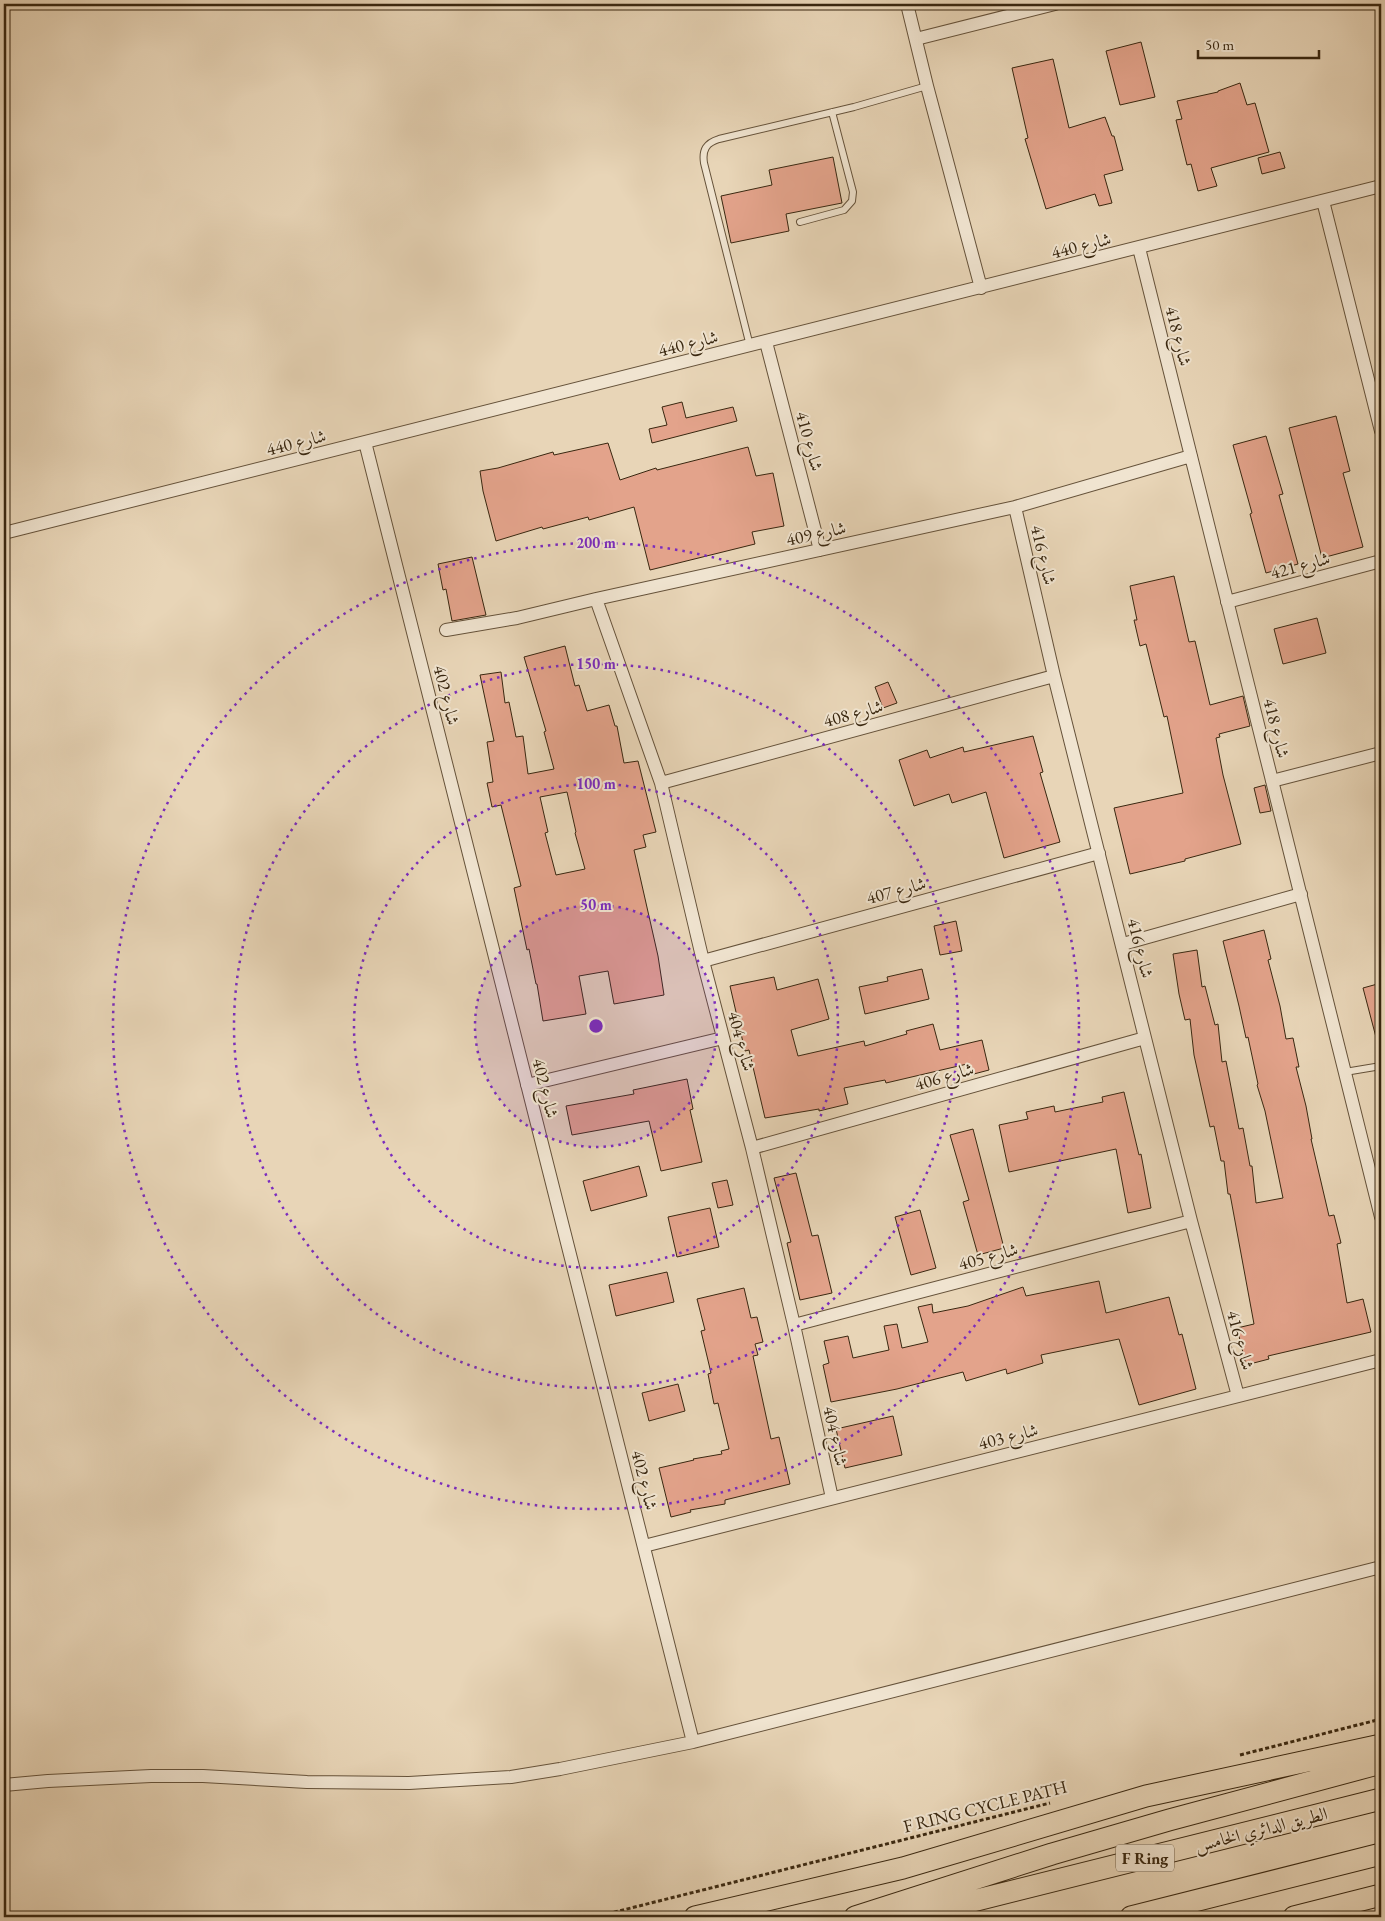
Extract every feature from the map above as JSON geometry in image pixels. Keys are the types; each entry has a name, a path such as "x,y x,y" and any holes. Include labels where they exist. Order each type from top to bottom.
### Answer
{"highway":[{"path":"695,1917 903,1868 1146,1796 1381,1745"},
{"path":"855,1917 1097,1840 1381,1763"},
{"name":"الطريق الدائري الخامس","path":"909,1917 1381,1799"},
{"path":"1131,1917 1381,1854"},
{"path":"1294,1917 1380,1896"}],"street":[{"path":"907,4 981,288"},
{"path":"916,39 1055,4"},
{"name":"شارع 440","path":"4,533 1381,186"},
{"path":"1324,201 1378,401 1381,431"},
{"name":"شارع 418","path":"1139,248 1381,1217"},
{"name":"شارع 410","path":"766,342 820,550"},
{"name":"شارع 402","path":"366,442 693,1742"},
{"name":"شارع 409","path":"446,630 499,622 1015,507 1191,456"},
{"name":"شارع 416","path":"1015,507 1054,676 1191,1220 1238,1396"},
{"name":"شارع 421","path":"1227,602 1381,561"},
{"name":"شارع 404","path":"596,599 661,783 703,961 752,1148 794,1325 832,1498"},
{"name":"شارع 408","path":"661,783 1054,676"},
{"path":"1272,781 1381,753"},
{"name":"شارع 407","path":"703,961 1099,853"},
{"path":"1123,944 1301,894"},
{"path":"528,1085 723,1038"},
{"name":"شارع 406","path":"752,1148 1145,1038"},
{"name":"شارع 405","path":"794,1325 1191,1220"},
{"name":"شارع 403","path":"644,1546 1381,1360"},
{"path":"4,1785 151,1776 203,1776 358,1783 511,1777 693,1742 1381,1567"}],"lane":[{"path":"750,346 704,163 705,147 711,141 832,112 927,86"},
{"path":"800,222 844,210 852,201 853,192 832,112"},
{"path":"1345,1072 1381,1066"}],"path":[{"path":"1231,1757 1381,1719"},
{"name":"F RING CYCLE PATH","path":"595,1917 1057,1802"}],"building":[{"path":"1141,42 1155,97 1120,105 1106,51"},
{"path":"1053,59 1069,128 1105,117 1112,136 1114,136 1123,170 1104,175 1112,203 1099,206 1095,194 1046,209 1025,139 1028,138 1012,68"},
{"path":"1240,83 1247,105 1255,103 1269,152 1211,168 1217,186 1198,191 1191,164 1187,165 1176,120 1182,119 1177,101 1218,92"},
{"path":"1280,152 1285,168 1262,174 1258,158"},
{"path":"833,157 842,203 786,214 789,231 731,243 721,196 772,185 769,170"},
{"path":"682,402 686,418 733,407 737,421 652,443 649,429 667,425 662,407"},
{"path":"1336,416 1350,471 1343,473 1363,547 1322,558 1289,428"},
{"path":"1266,436 1283,494 1279,495 1298,564 1266,573 1233,445"},
{"path":"608,443 620,480 656,468 657,470 748,447 756,476 773,473 784,526 752,532 755,544 650,570 634,507 589,520 588,517 543,529 542,527 496,541 483,491 480,471 498,468 553,452 554,455"},
{"path":"472,557 486,615 452,621 446,589 443,590 438,564"},
{"path":"1174,576 1189,642 1195,641 1210,705 1243,696 1250,726 1219,734 1220,737 1216,738 1223,775 1241,844 1185,859 1185,861 1130,874 1114,808 1183,793 1167,716 1164,717 1146,644 1140,646 1134,620 1137,620 1130,586"},
{"path":"1317,618 1326,653 1283,664 1274,629"},
{"path":"565,646 575,686 579,685 587,711 609,705 615,726 617,726 624,763 638,761 656,832 643,835 646,847 634,850 658,956 664,995 614,1004 608,971 579,976 586,1014 543,1021 537,984 529,949 527,950 514,888 521,886 501,805 492,807 487,783 493,782 487,742 494,741 480,675 501,672 505,703 509,702 516,737 523,736 528,774 554,769 544,732 546,731 524,657","holes":["567,792 585,869 556,875 545,833 548,832 540,797"]},
{"path":"888,682 897,703 883,708 875,687"},
{"path":"1033,736 1043,772 1040,773 1060,842 1004,858 986,792 952,803 949,794 914,806 899,760 927,750 930,758 963,747 964,752"},
{"path":"1265,785 1271,811 1260,813 1254,788"},
{"path":"956,921 962,951 940,955 934,926"},
{"path":"1264,930 1271,959 1268,960 1286,1039 1293,1038 1299,1067 1296,1067 1329,1216 1334,1215 1341,1243 1337,1244 1347,1303 1363,1299 1371,1332 1268,1356 1269,1359 1246,1365 1237,1328 1254,1324 1230,1194 1228,1194 1224,1161 1221,1161 1214,1126 1210,1127 1194,1055 1190,1019 1185,1020 1173,954 1197,950 1202,987 1205,986 1215,1025 1218,1024 1222,1062 1226,1061 1239,1129 1243,1128 1250,1166 1252,1166 1256,1203 1283,1198 1248,1037 1246,1038 1223,941"},
{"path":"922,969 929,999 865,1014 859,987 888,981 887,977"},
{"path":"774,977 777,990 818,979 829,1019 791,1030 798,1056 864,1041 865,1046 907,1034 906,1031 933,1024 940,1050 982,1040 989,1070 970,1075 967,1064 886,1083 885,1080 844,1088 848,1104 819,1111 819,1109 765,1118 749,1050 745,1051 730,986"},
{"path":"1381,983 1381,1041 1377,1041 1363,988"},
{"path":"687,1079 693,1109 690,1110 702,1162 661,1171 649,1121 572,1135 566,1106 634,1094 633,1090"},
{"path":"1124,1092 1139,1155 1141,1154 1151,1208 1128,1213 1116,1149 1009,1172 999,1125 1028,1119 1026,1112 1054,1106 1055,1112 1103,1102 1102,1097"},
{"path":"973,1129 1004,1248 978,1255 963,1202 969,1200 950,1135"},
{"path":"639,1166 647,1196 591,1211 583,1181"},
{"path":"796,1173 812,1236 818,1235 832,1293 800,1300 787,1243 791,1242 774,1178"},
{"path":"727,1180 733,1205 718,1208 712,1183"},
{"path":"710,1208 719,1247 677,1257 668,1217"},
{"path":"920,1210 936,1268 911,1275 895,1217"},
{"path":"667,1272 674,1302 616,1316 609,1285"},
{"path":"1099,1281 1106,1313 1169,1297 1179,1335 1182,1334 1196,1389 1139,1405 1119,1339 1041,1355 1043,1363 1007,1374 1006,1369 966,1381 963,1372 897,1389 831,1402 823,1365 829,1363 824,1341 848,1336 853,1358 889,1350 884,1326 897,1324 902,1348 928,1342 918,1307 932,1304 933,1313 968,1306 1023,1287 1026,1296"},
{"path":"744,1288 751,1318 757,1317 763,1342 755,1344 758,1355 753,1356 771,1439 779,1437 790,1484 725,1500 725,1504 690,1510 691,1512 671,1517 659,1468 722,1454 721,1451 729,1449 718,1403 714,1404 708,1374 711,1373 701,1331 705,1330 697,1299"},
{"path":"678,1384 685,1411 649,1421 642,1393"},
{"path":"893,1416 902,1455 845,1468 836,1429"}]}
